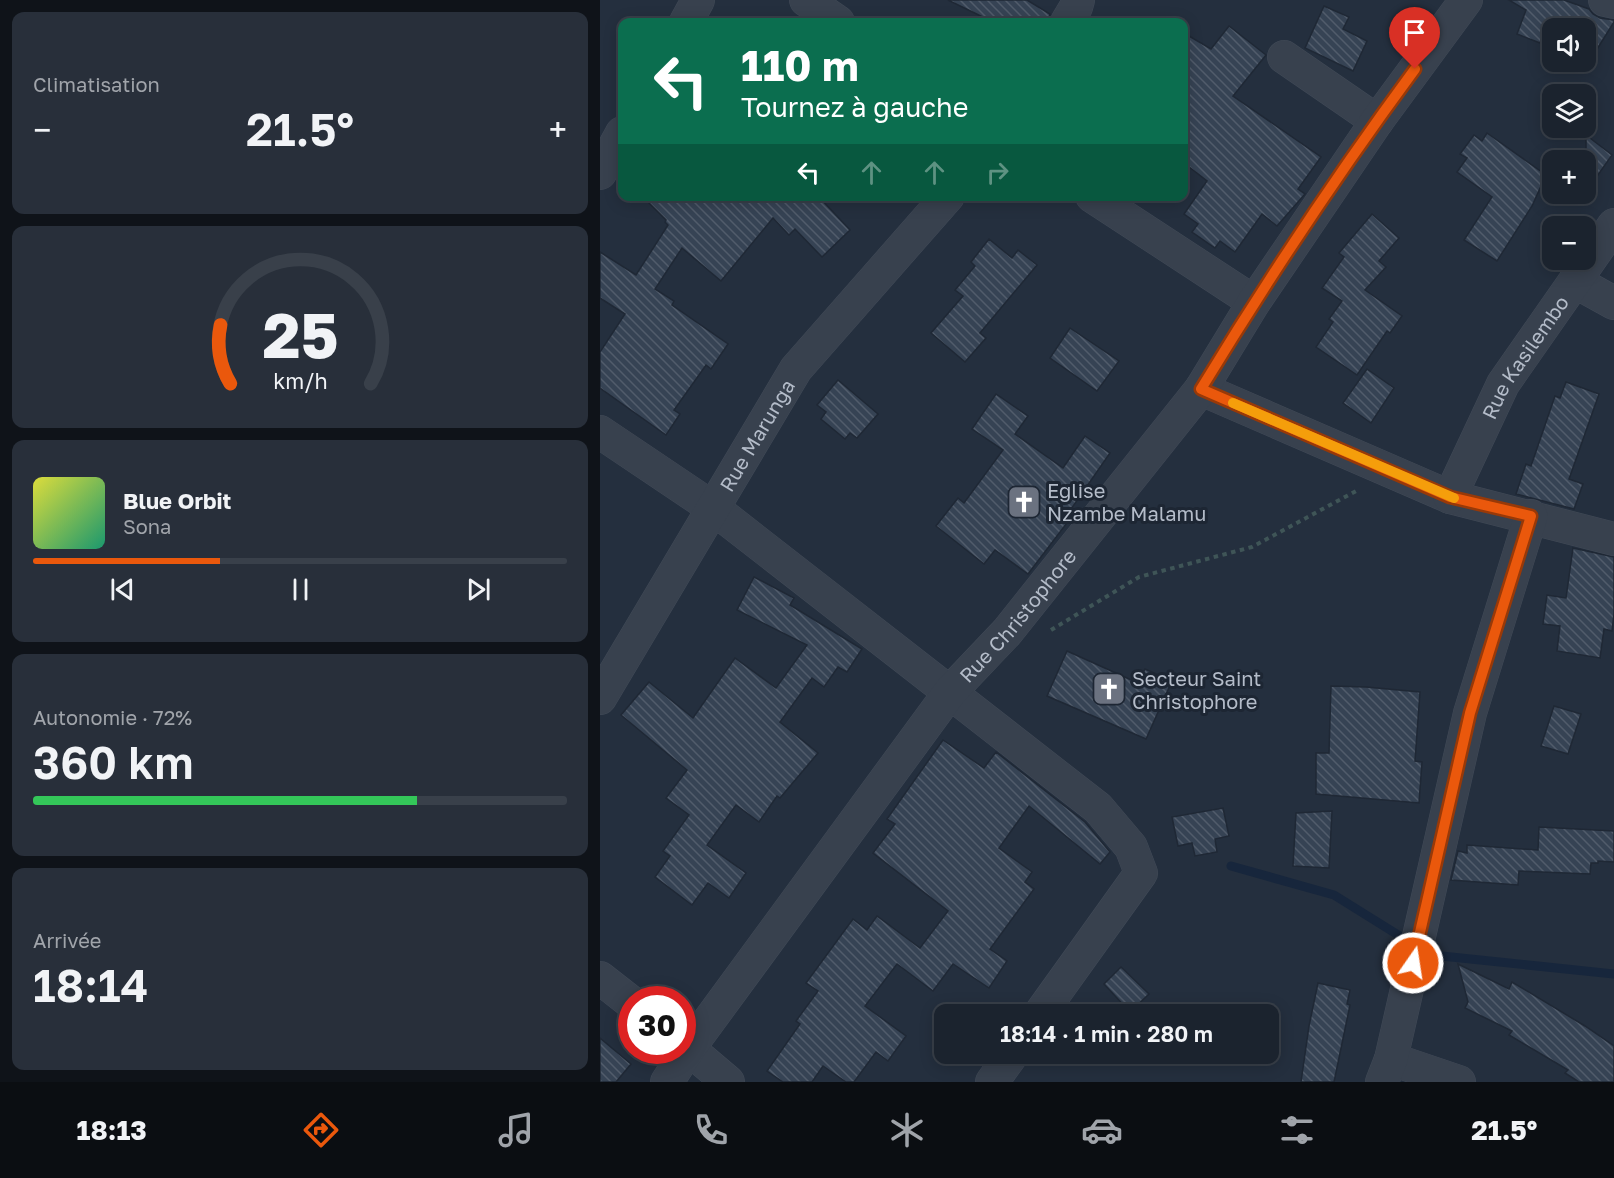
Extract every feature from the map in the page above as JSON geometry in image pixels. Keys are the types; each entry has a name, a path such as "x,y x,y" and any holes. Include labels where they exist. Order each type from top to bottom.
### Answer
{"street":[{"path":"688,18 698,0"},
{"path":"806,0 832,18"},
{"path":"1069,18 1076,7 1077,0"},
{"name":"Rue Christophore","path":"696,1032 950,692 1007,632 1201,389 1254,302 1377,121 1466,0"},
{"path":"1605,0 1614,2"},
{"path":"1284,57 1377,121"},
{"path":"600,173 618,140"},
{"name":"Rue Marunga","path":"600,699 796,369 944,201"},
{"path":"1100,201 1254,302"},
{"name":"Rue Kasilembo","path":"1450,497 1503,384 1614,225"},
{"path":"1576,282 1614,303"},
{"path":"1201,389 1450,497 1614,539"},
{"path":"600,432 712,508 950,692 1098,808 1131,847 1141,873 1047,1004"},
{"path":"1459,1082 1387,1070 1470,713 1531,516"},
{"path":"600,978 618,992"},
{"path":"696,1054 728,1082"},
{"name":"Rue Christophore","path":"667,1082 676,1064"},
{"path":"992,1082 1005,1064"}],"path":[{"path":"1007,632 1046,633 1139,577 1252,547 1390,472"}],"building":[{"path":"948,0 1027,0 1050,14 1049,18 985,18"},
{"path":"1509,0 1564,0 1589,9 1600,18 1614,20 1614,22 1596,51 1596,18 1542,18 1540,43 1517,34 1526,10"},
{"path":"1324,6 1349,17 1343,29 1367,41 1353,71 1305,48"},
{"path":"1229,26 1266,55 1233,96 1321,157 1298,189 1305,194 1277,226 1262,214 1235,252 1220,241 1215,248 1192,232 1198,224 1184,214 1207,181 1188,166 1188,35 1211,49"},
{"path":"1487,133 1542,172 1542,184 1532,206 1497,261 1464,240 1492,197 1457,172 1467,158 1460,154 1474,135 1482,141"},
{"path":"1586,138 1590,138 1612,155 1596,178 1596,150 1586,150"},
{"path":"647,201 823,201 850,230 822,257 795,229 789,235 773,218 721,281 682,248 655,289 674,301 672,305 728,344 711,369 706,365 674,410 680,414 666,435 600,388 600,352 625,314 600,298 600,252 636,275 668,225"},
{"path":"1372,214 1399,238 1379,261 1386,267 1365,290 1402,316 1390,333 1387,331 1357,375 1316,347 1333,322 1329,319 1342,301 1322,288 1344,257 1339,253"},
{"path":"989,239 1012,258 1018,250 1037,265 980,333 986,338 965,362 931,333 963,296 955,290 975,266 971,262"},
{"path":"1070,328 1119,361 1097,391 1050,358"},
{"path":"1367,369 1394,388 1371,423 1343,403"},
{"path":"838,380 878,414 857,438 850,433 845,439 821,419 826,412 817,405"},
{"path":"1566,382 1599,394 1569,479 1583,484 1574,509 1516,494 1526,464 1531,466 1555,396 1560,398"},
{"path":"996,394 1028,416 1015,434 1063,468 1085,436 1110,453 1069,512 1073,515 1028,574 995,550 984,564 936,526 958,498 964,503 1003,450 972,429"},
{"path":"1573,548 1614,557 1612,631 1604,629 1600,658 1557,651 1560,626 1543,624 1547,595 1566,598"},
{"path":"754,577 794,598 790,605 862,649 847,672 838,667 824,687 812,678 780,722 818,753 780,798 777,796 759,822 736,805 707,845 746,873 729,898 708,883 692,905 655,877 670,856 663,851 689,815 666,798 687,770 621,715 649,682 693,718 735,658 776,688 807,645 737,610"},
{"name":"Secteur Saint Christophore","path":"1067,651 1138,683 1145,669 1172,681 1146,739 1047,696"},
{"path":"1331,686 1420,692 1415,761 1422,762 1419,803 1316,794 1316,753 1329,753"},
{"path":"1554,706 1581,714 1568,754 1541,746"},
{"path":"943,740 984,768 996,752 1085,822 1110,852 1100,864 1029,806 999,848 1032,872 1025,882 1034,889 990,949 1007,961 989,988 953,964 933,991 897,964 865,1006 906,1036 888,1061 876,1052 854,1082 846,1082 823,1066 812,1082 783,1082 767,1071 800,1024 796,1021 818,991 806,983 853,919 867,930 877,916 920,948 948,911 873,853 895,824 887,819"},
{"path":"1223,808 1229,836 1215,839 1217,852 1195,856 1192,843 1178,846 1172,817"},
{"path":"1332,811 1329,868 1293,866 1296,813"},
{"path":"1539,827 1614,831 1614,862 1591,863 1590,874 1519,871 1518,885 1451,880 1458,851 1467,853 1467,845 1538,850"},
{"path":"1458,964 1509,989 1512,982 1614,1046 1614,1082 1579,1082 1565,1073 1568,1070 1509,1035 1512,1031 1465,1008 1468,1002"},
{"path":"1121,967 1149,994 1138,1004 1123,1004 1104,984"},
{"path":"1318,983 1350,990 1347,1004 1350,1005 1334,1082 1301,1082 1309,1026"},
{"path":"600,1038 618,1053 618,1064 631,1064 616,1082 600,1082"}],"waterway":[{"path":"1231,866 1334,895 1411,943"},
{"path":"1423,950 1432,955 1614,974"}],"slow traffic":[{"path":"1233,403 1454,498"}],"place":[{"name":"Eglise Nzambe Malamu","path":"1024,502"},
{"name":"Secteur Saint Christophore","path":"1109,689"}],"route":[{"path":"1413,963 1470,713 1531,516 1450,497 1201,389 1254,302 1415,69"}]}
